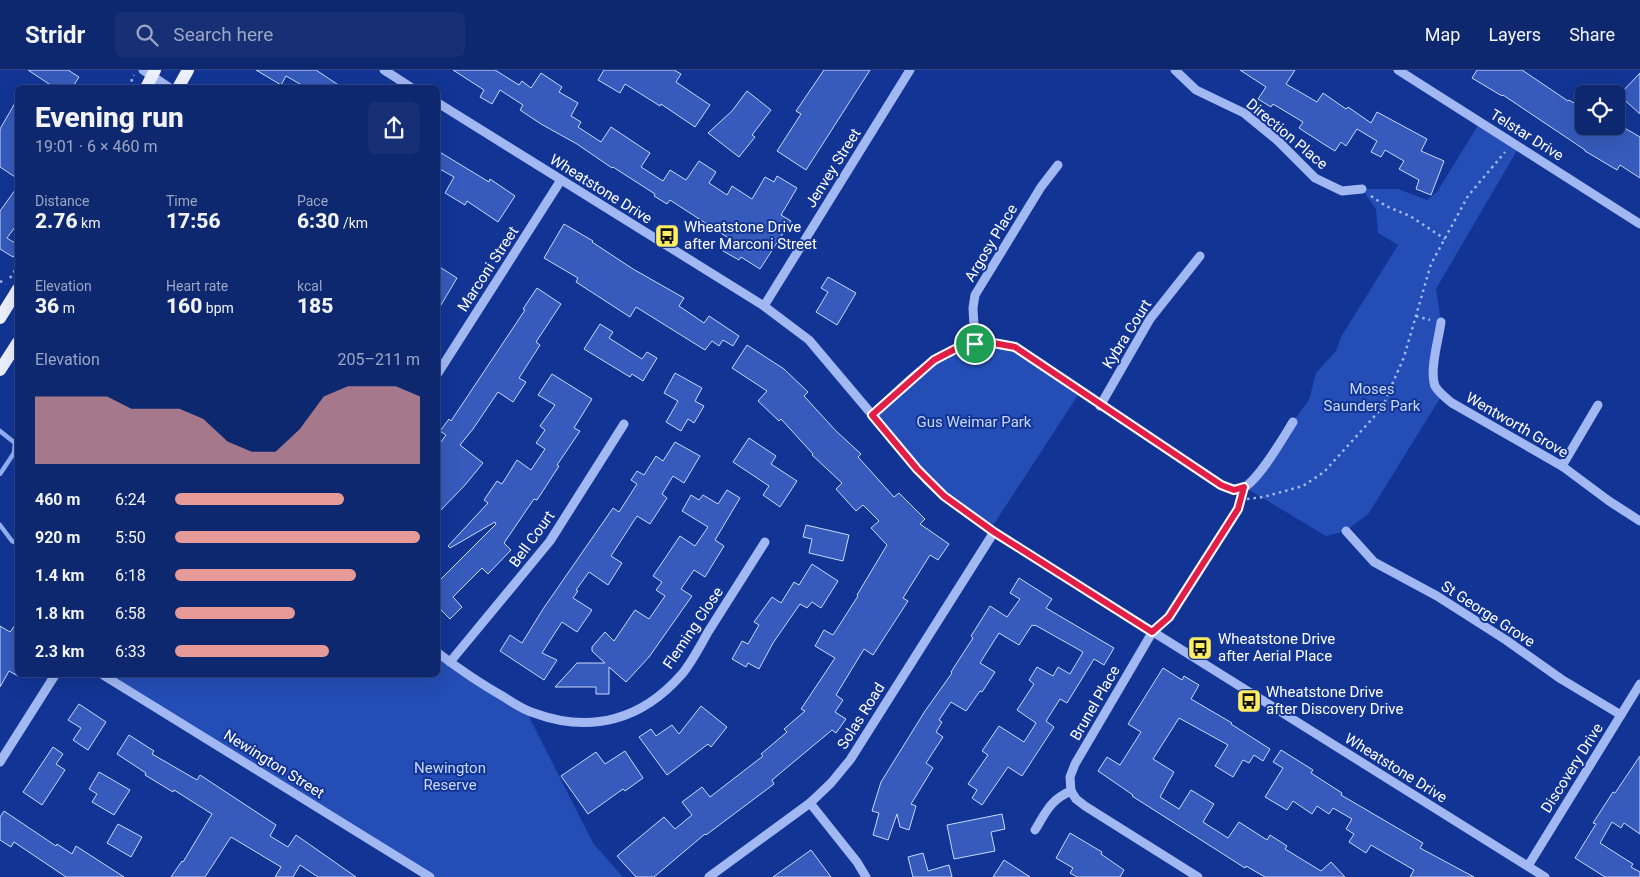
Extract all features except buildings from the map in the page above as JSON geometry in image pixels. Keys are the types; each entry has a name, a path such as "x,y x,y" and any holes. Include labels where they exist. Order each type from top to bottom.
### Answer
{"main road":[{"path":"180,85 188,70"},
{"path":"147,85 150,72"},
{"path":"0,318 12,287"},
{"path":"0,370 15,347"}],"street":[{"name":"Jenvey Street","path":"764,306 910,70"},
{"name":"Direction Place","path":"1175,70 1196,90 1244,113 1277,140 1315,178 1342,191 1362,189"},
{"name":"Telstar Drive","path":"1398,70 1640,224"},
{"path":"150,72 166,85"},
{"path":"391,72 408,85"},
{"name":"Wheatstone Drive","path":"440,104 764,306 809,340 928,482 994,532 1545,877"},
{"name":"Argosy Place","path":"975,344 973,308 975,295 1040,187 1058,165"},
{"name":"Marconi Street","path":"440,370 561,180"},
{"name":"Kybra Court","path":"1100,406 1150,319 1200,256"},
{"name":"Wentworth Grove","path":"1441,322 1433,375 1435,386 1442,395 1562,466 1609,501 1640,521"},
{"path":"872,415 934,360 961,346 988,342 1015,347 1100,406 1221,485 1234,490 1244,487 1264,467 1293,422"},
{"path":"1562,466 1598,405"},
{"name":"Bell Court","path":"450,662 550,541 624,424"},
{"name":"St George Grove","path":"1346,531 1374,562 1437,596 1506,640 1561,679 1621,715"},
{"name":"Solas Road","path":"709,877 810,803 831,783 850,760 994,532"},
{"name":"Fleming Close","path":"440,654 477,681 510,701 532,713 547,718 577,723 604,721 627,716 664,692 683,673 765,542"},
{"name":"Brunel Place","path":"1070,791 1070,776 1075,764 1152,632"},
{"path":"0,762 54,677"},
{"name":"Newington Street","path":"106,677 430,877"},
{"name":"Discovery Drive","path":"1528,866 1640,684"},
{"path":"1035,830 1059,796 1070,791 1085,806 1198,877"},
{"path":"810,803 857,862 866,877"}],"path":[{"path":"131,85 132,78 138,70"},
{"path":"1240,500 1263,497 1303,486 1324,472 1382,408 1404,357 1431,264 1468,196 1492,166 1502,157 1511,142"},
{"path":"1362,189 1386,206 1410,216 1445,239"},
{"path":"0,281 12,287"},
{"path":"1416,316 1441,322"},
{"path":"1152,632 1169,617 1238,509 1244,487"}],"green space":[{"name":"Moses Saunders Park","path":"1480,122 1519,147 1436,289 1441,322 1433,375 1442,395 1369,513 1346,531 1326,536 1244,487 1309,400 1316,373 1336,351 1341,337 1398,245 1378,233 1376,209 1362,189 1398,189 1427,200 1437,192"},
{"name":"Gus Weimar Park","path":"1002,344 1080,392 990,530 944,496 872,415 947,352"},
{"name":"Newington Reserve","path":"440,654 525,709 593,843 623,877 430,877 106,677 440,677"}],"waterway":[{"path":"0,431 15,443 14,453 0,474"},
{"path":"0,525 15,542"}],"place":[{"name":"Wheatstone Drive after Marconi Street","path":"667,236"},
{"name":"Wheatstone Drive after Aerial Place","path":"1200,648"},
{"name":"Wheatstone Drive after Discovery Drive","path":"1249,701"}],"route":[{"path":"988,342 1015,347 1100,406 1221,485 1234,490 1244,487 1238,509 1169,617 1152,632 994,532 944,496 928,482 872,415 934,360 946,352 961,346 975,344 988,342"}]}
